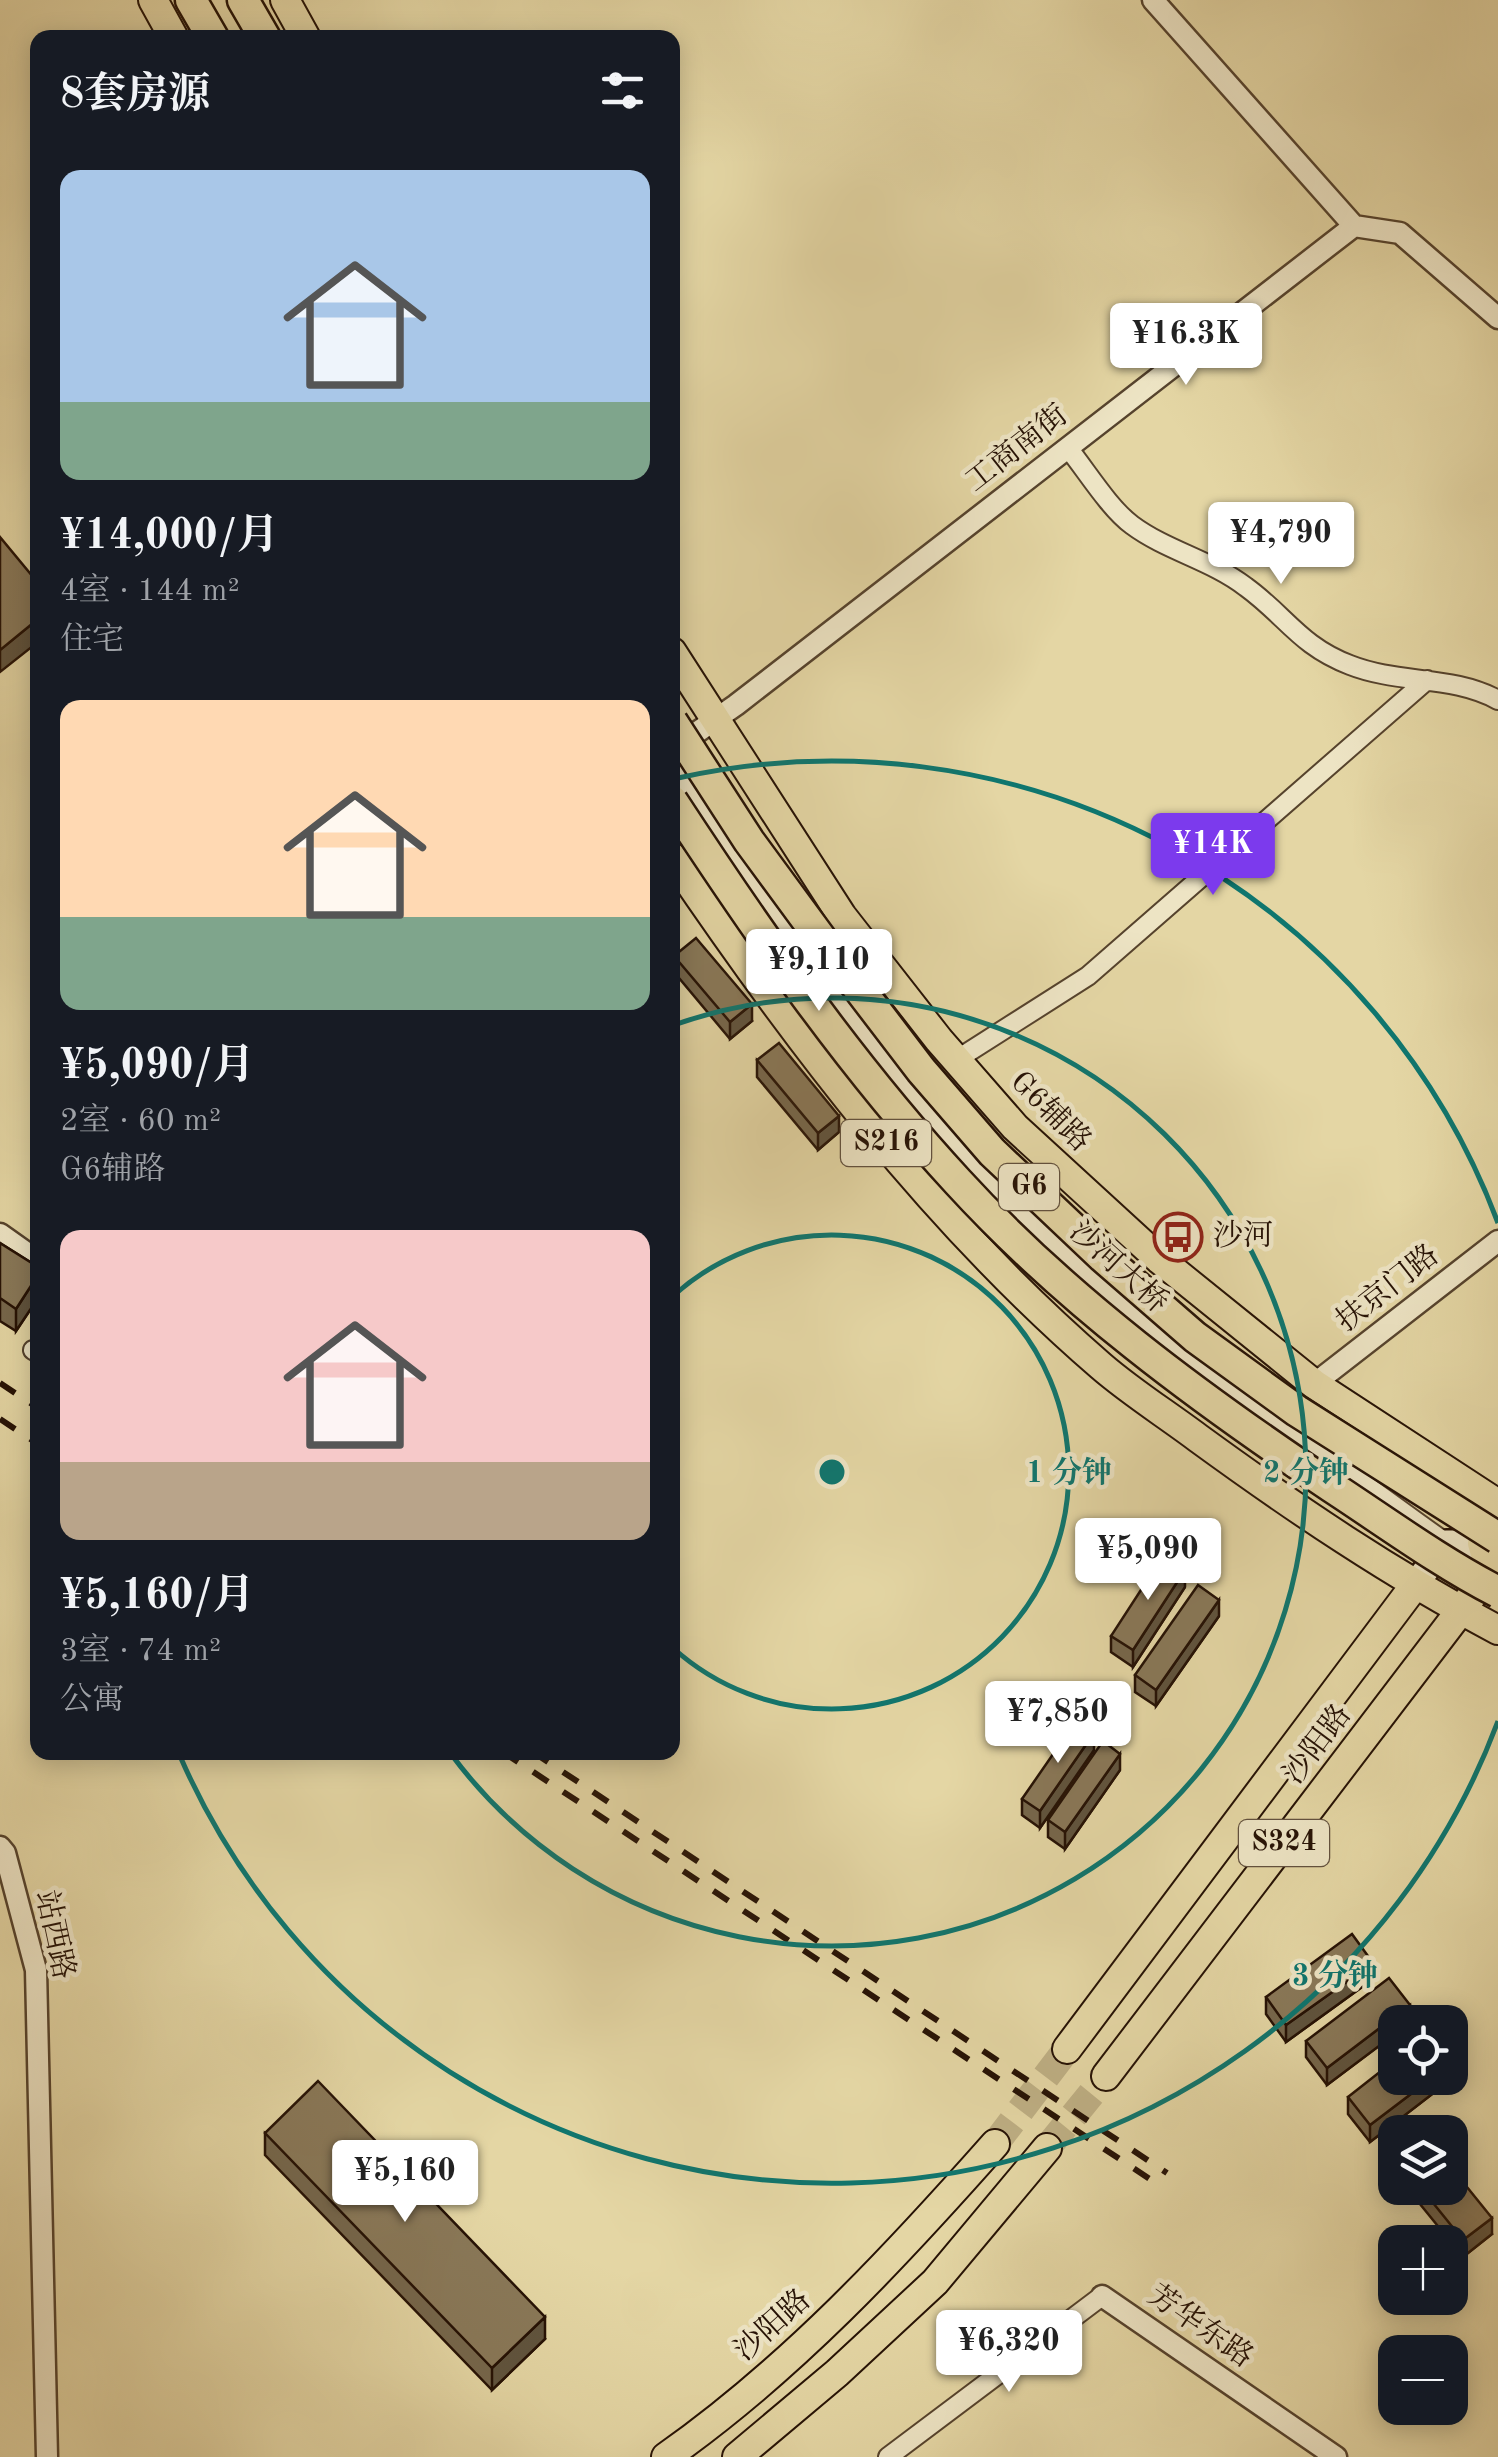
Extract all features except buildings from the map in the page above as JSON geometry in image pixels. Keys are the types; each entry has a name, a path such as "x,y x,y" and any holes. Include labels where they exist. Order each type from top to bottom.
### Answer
{"highway":[{"path":"191,0 208,30"},
{"path":"243,0 260,30"},
{"name":"沙河大桥","path":"680,734 824,944 921,1070 992,1152 1103,1257 1195,1336 1494,1562"},
{"name":"沙河大桥","path":"680,813 788,973 889,1102 959,1184 1070,1292 1272,1446 1460,1572 1494,1562"}],"main road":[{"path":"152,0 169,30"},
{"path":"285,0 302,30"},
{"name":"G6辅路","path":"680,665 842,916 956,1060 1015,1127 1118,1222 1314,1384 1498,1504"},
{"name":"S216","path":"680,868 838,1085 935,1202 1050,1319 1103,1368 1230,1460 1415,1584 1498,1630"},
{"path":"1415,1584 1446,1543 1494,1562"},
{"name":"沙阳路","path":"1106,2076 1462,1610 1494,1562"},
{"name":"沙阳路","path":"1067,2049 1415,1584"},
{"name":"沙阳路","path":"666,2457 710,2426 810,2339 902,2249 995,2144"},
{"path":"738,2457 935,2282 1047,2148"}],"street":[{"path":"1153,0 1354,226 1400,233 1498,318"},
{"name":"工商南街","path":"680,743 715,721 1354,226"},
{"path":"1068,448 1128,522 1246,586 1314,649 1352,666 1390,676 1474,687 1498,700"},
{"path":"956,1060 1088,976 1427,680"},
{"path":"680,773 799,948 868,1039 975,1165 1028,1218 1180,1352 1284,1431 1446,1543"},
{"path":"0,1234 30,1255"},
{"name":"扶京门路","path":"1314,1384 1498,1240"},
{"name":"站西路","path":"0,1847 36,1970 46,2457"},
{"name":"芳华东路","path":"888,2457 1102,2296 1336,2457"}],"tunnel":[{"path":"995,2144 1067,2049"},
{"path":"1047,2148 1106,2076"}],"railway":[{"path":"0,1383 30,1403"},
{"path":"0,1419 30,1439"},
{"path":"515,1760 1159,2185"},
{"path":"545,1760 1167,2173"}],"place":[{"name":"沙河","path":"1178,1237"}]}
